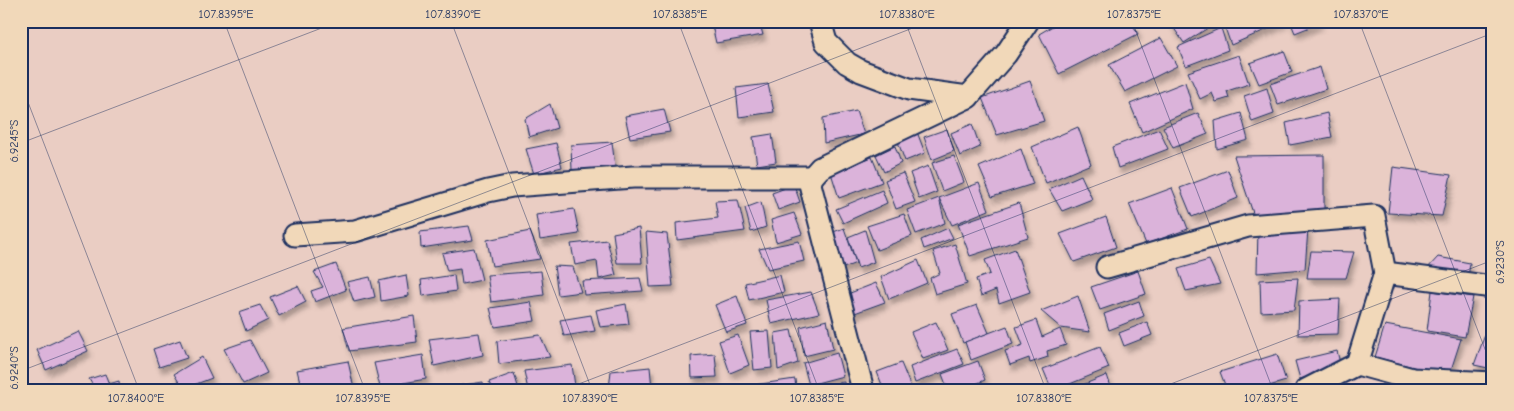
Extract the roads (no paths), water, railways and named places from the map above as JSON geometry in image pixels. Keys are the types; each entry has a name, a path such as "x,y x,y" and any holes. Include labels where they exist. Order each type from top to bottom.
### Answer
{"street":[{"path":"820,21 826,42 847,62 861,71 909,89 968,97"},
{"path":"864,390 810,192 812,177 820,168 968,97 1006,54 1028,21"},
{"path":"295,235 355,231 512,186 633,177 812,177"},
{"path":"1107,267 1248,226 1374,216 1385,273 1357,364"},
{"path":"1385,273 1493,287"},
{"path":"1306,390 1357,364 1412,379 1493,383"}]}
